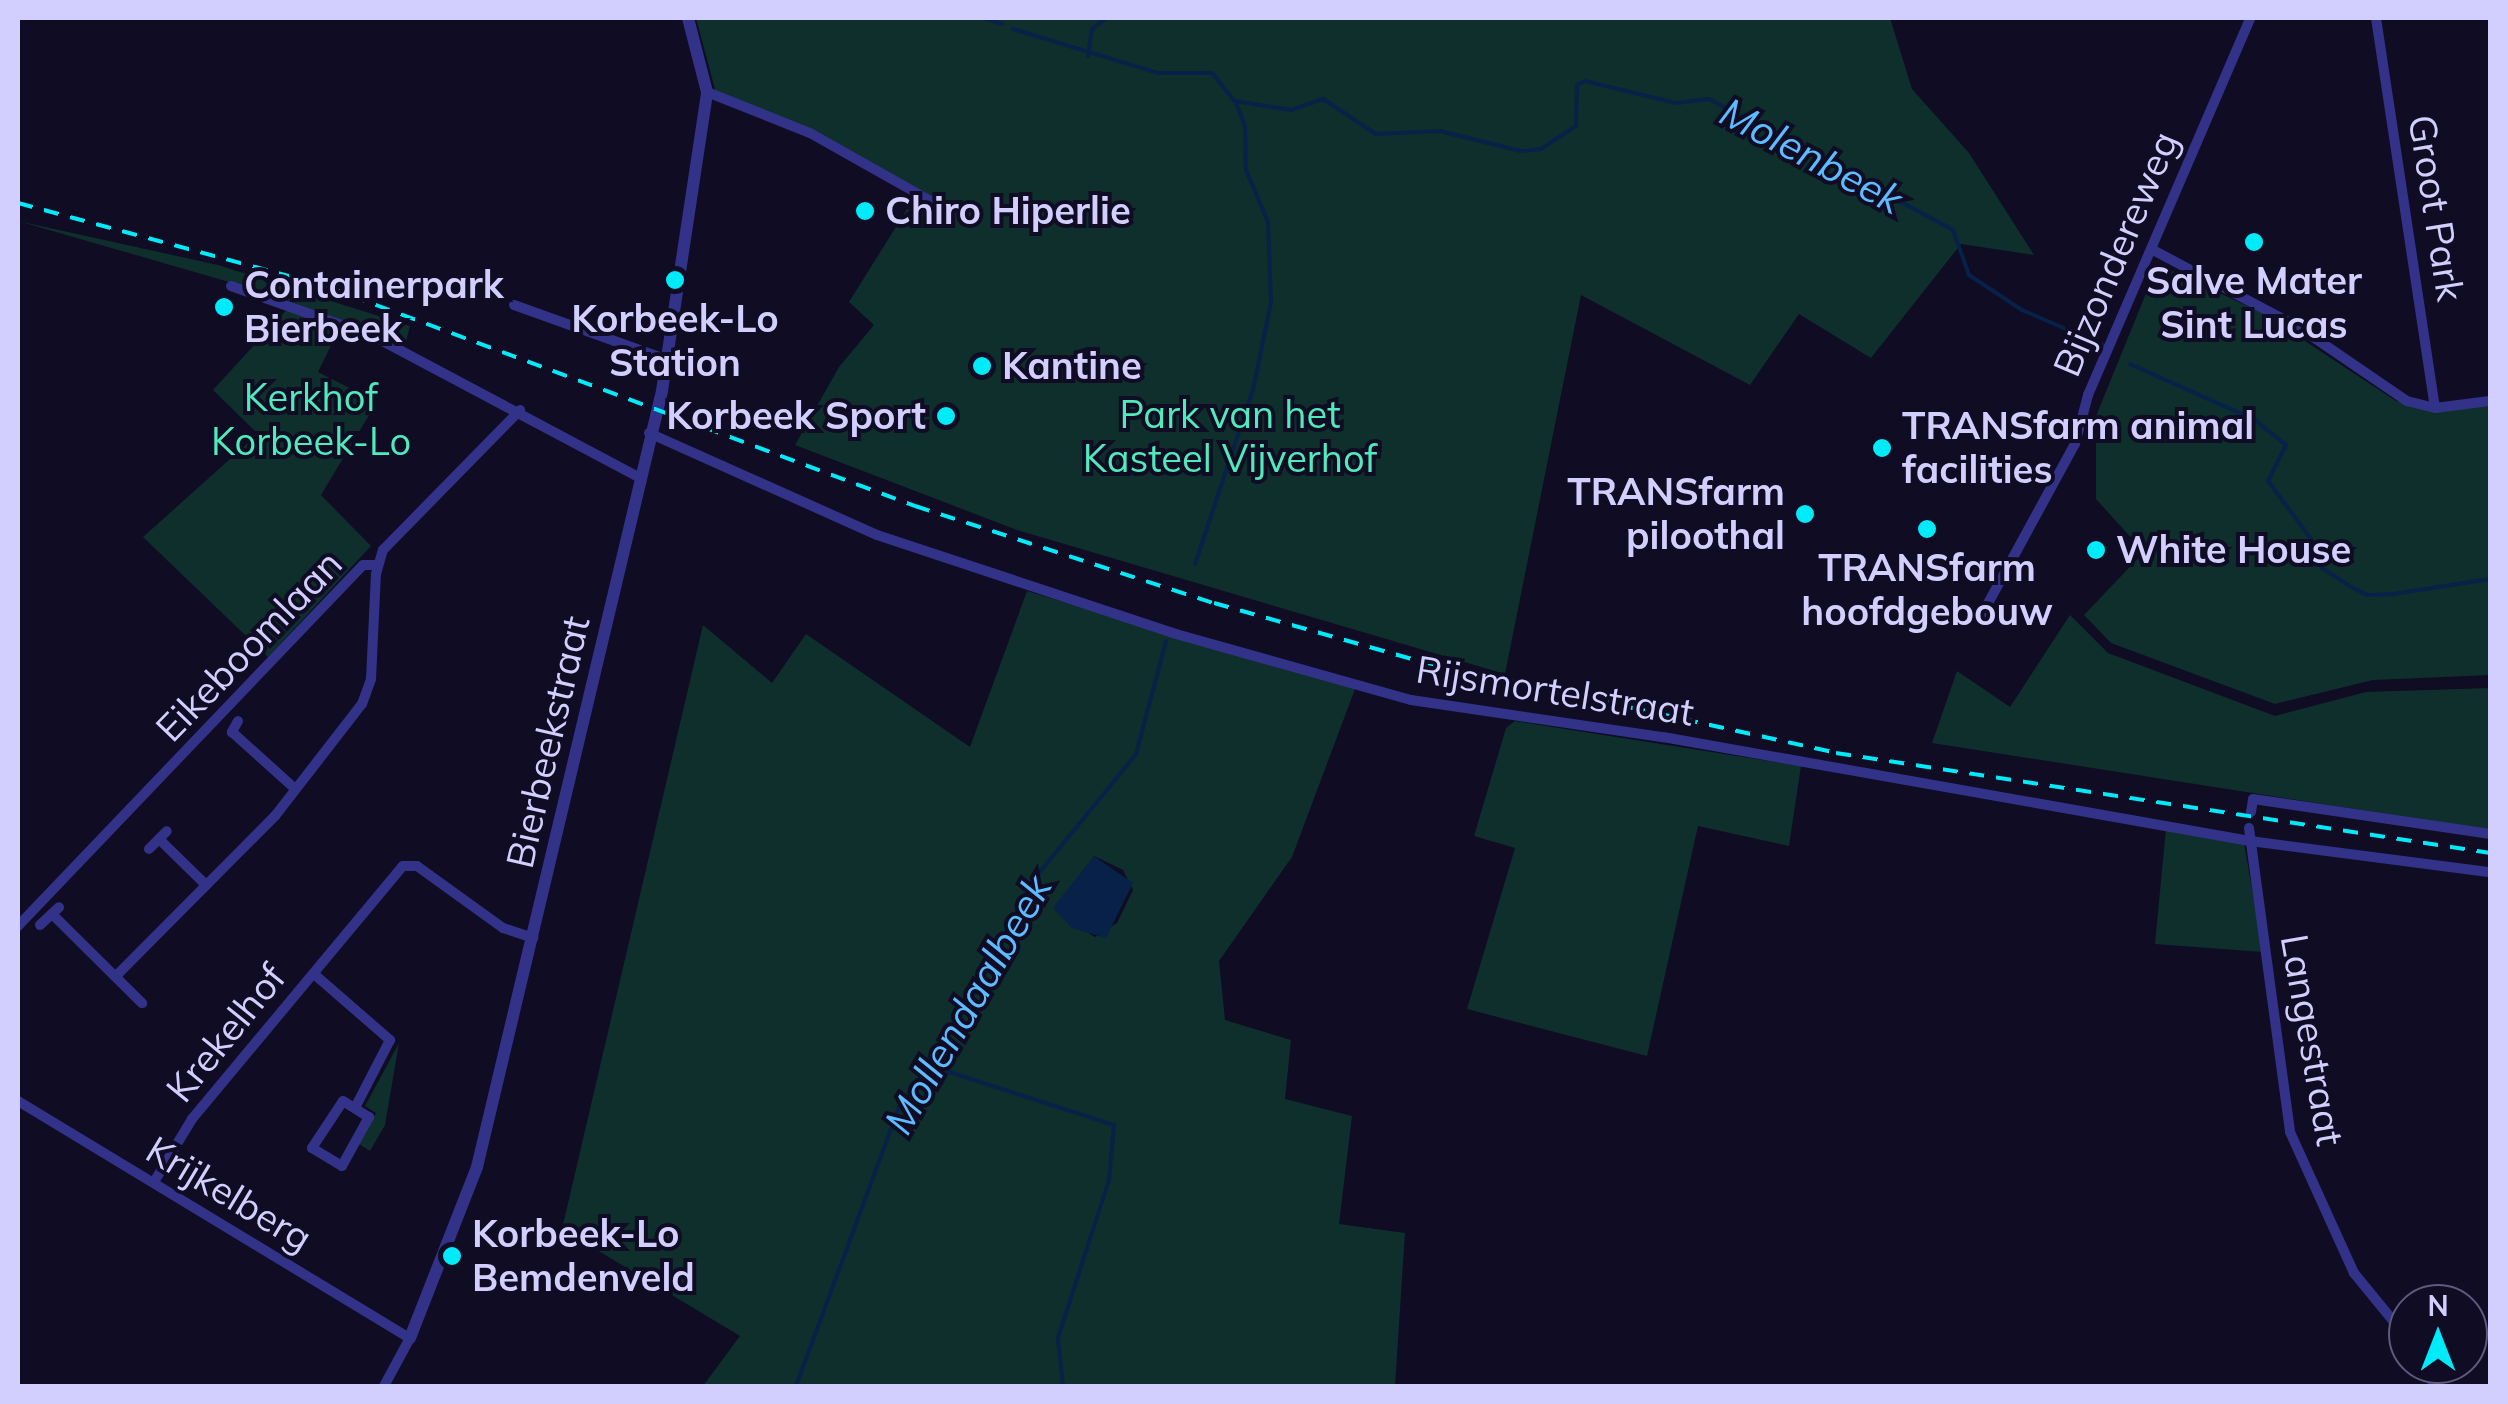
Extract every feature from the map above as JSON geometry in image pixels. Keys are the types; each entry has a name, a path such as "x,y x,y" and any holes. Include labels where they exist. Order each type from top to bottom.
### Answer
{"street":[{"name":"Bierbeekstraat","path":"384,1386 410,1338 477,1167 647,432 668,360 708,92 688,18"},
{"name":"Bijzondereweg","path":"1980,618 2075,444 2088,395 2250,18"},
{"name":"Groot Park","path":"2376,18 2436,408"},
{"path":"708,92 810,133 929,200"},
{"path":"2150,249 2300,328 2386,390 2436,408 2490,401"},
{"path":"231,286 375,337 520,410 638,477"},
{"path":"514,306 668,360"},
{"name":"Eikeboomlaan","path":"18,926 363,566 378,566 394,532 520,410"},
{"name":"Rijsmortelstraat","path":"647,432 877,536 1176,634 1411,700 2490,872"},
{"path":"116,976 275,816 293,787 362,704 371,679 378,566"},
{"path":"238,721 232,732 293,787"},
{"path":"2250,812 2253,799 2490,834"},
{"path":"149,848 163,835 206,884"},
{"name":"Langestraat","path":"2249,835 2290,1132 2354,1273 2388,1315"},
{"name":"Krekelhof","path":"154,1182 192,1119 407,865 503,928 533,938"},
{"path":"40,926 55,911 142,1003"},
{"name":"Krekelhof","path":"314,974 390,1040 357,1104"},
{"name":"Krijkelberg","path":"18,1102 410,1338"},
{"name":"Krekelhof","path":"357,1104 369,1117 342,1166 312,1148 337,1105 357,1104"}],"green space":[{"name":"Park van het Kasteel Vijverhof","path":"696,18 1890,18 1912,89 1969,153 2034,255 1961,244 1871,358 1799,314 1750,385 1581,295 1505,674 1017,530 795,445 839,367 874,325 849,302 919,190 716,93"},
{"path":"18,221 218,265 410,326 404,349 281,297"},
{"path":"2158,264 2264,314 2396,401 2436,410 2490,403 2490,675 2373,680 2275,704 2111,643 2084,615 2144,552 2096,499 2096,416"},
{"name":"Kerkhof Korbeek-Lo","path":"289,307 341,325 318,372 377,402 321,495 371,546 268,657 143,537 258,434 213,390"},
{"path":"1027,591 1355,689 1292,857 1219,961 1225,1020 1291,1040 1285,1099 1352,1116 1339,1224 1405,1233 1395,1386 703,1386 740,1336 562,1229 703,625 772,683 806,634 970,747","holes":["1094,856 1123,870 1133,890 1117,923 1095,937 1064,918"]},
{"path":"2070,615 2108,653 2275,716 2366,692 2490,688 2490,830 1932,743 1957,671 2010,707"},
{"path":"1515,721 1801,766 1789,846 1698,826 1647,1056 1467,1009 1515,848 1474,836 1506,728"},
{"path":"2166,828 2244,843 2263,952 2155,944"},
{"path":"399,1043 385,1125 370,1151 359,1144 376,1113 365,1106"}],"water":[{"path":"1094,856 1133,883 1106,938 1072,928 1053,908"}],"waterway":[{"name":"Molenbeek","path":"984,18 1002,24"},
{"path":"1088,56 1092,29 1106,18"},
{"name":"Molenbeek","path":"1013,29 1158,73 1212,73 1235,101 1291,110 1323,99 1376,134 1440,131 1521,151 1541,149 1576,126 1577,85 1585,81 1676,103 1709,99 1953,230 1969,275 2022,310 2103,345"},
{"name":"Mollendaalbeek","path":"1195,564 1253,390 1271,302 1268,222 1246,170 1245,126 1236,103"},
{"name":"Molenbeek","path":"2130,364 2255,420 2286,445 2268,481 2317,547 2322,568 2348,585 2367,595 2393,594 2490,579"},
{"name":"Mollendaalbeek","path":"796,1386 899,1107 967,1007 1035,878 1136,754 1166,641"},
{"path":"924,1064 1114,1125 1109,1180 1058,1338 1063,1386"}],"railway":[{"path":"18,203 325,286 915,506 1214,603 1419,661 1836,753 2490,853"}],"place":[{"name":"Chiro Hiperlie","path":"865,211"},
{"name":"Salve Mater Sint Lucas","path":"2254,242"},
{"name":"Korbeek-Lo Station","path":"675,280"},
{"name":"Containerpark Bierbeek","path":"224,307"},
{"name":"Kantine","path":"982,366"},
{"name":"Korbeek Sport","path":"946,416"},
{"name":"TRANSfarm animal facilities","path":"1882,448"},
{"name":"TRANSfarm piloothal","path":"1805,514"},
{"name":"TRANSfarm hoofdgebouw","path":"1927,529"},
{"name":"White House","path":"2096,550"},
{"name":"Korbeek-Lo Bemdenveld","path":"452,1256"}]}
